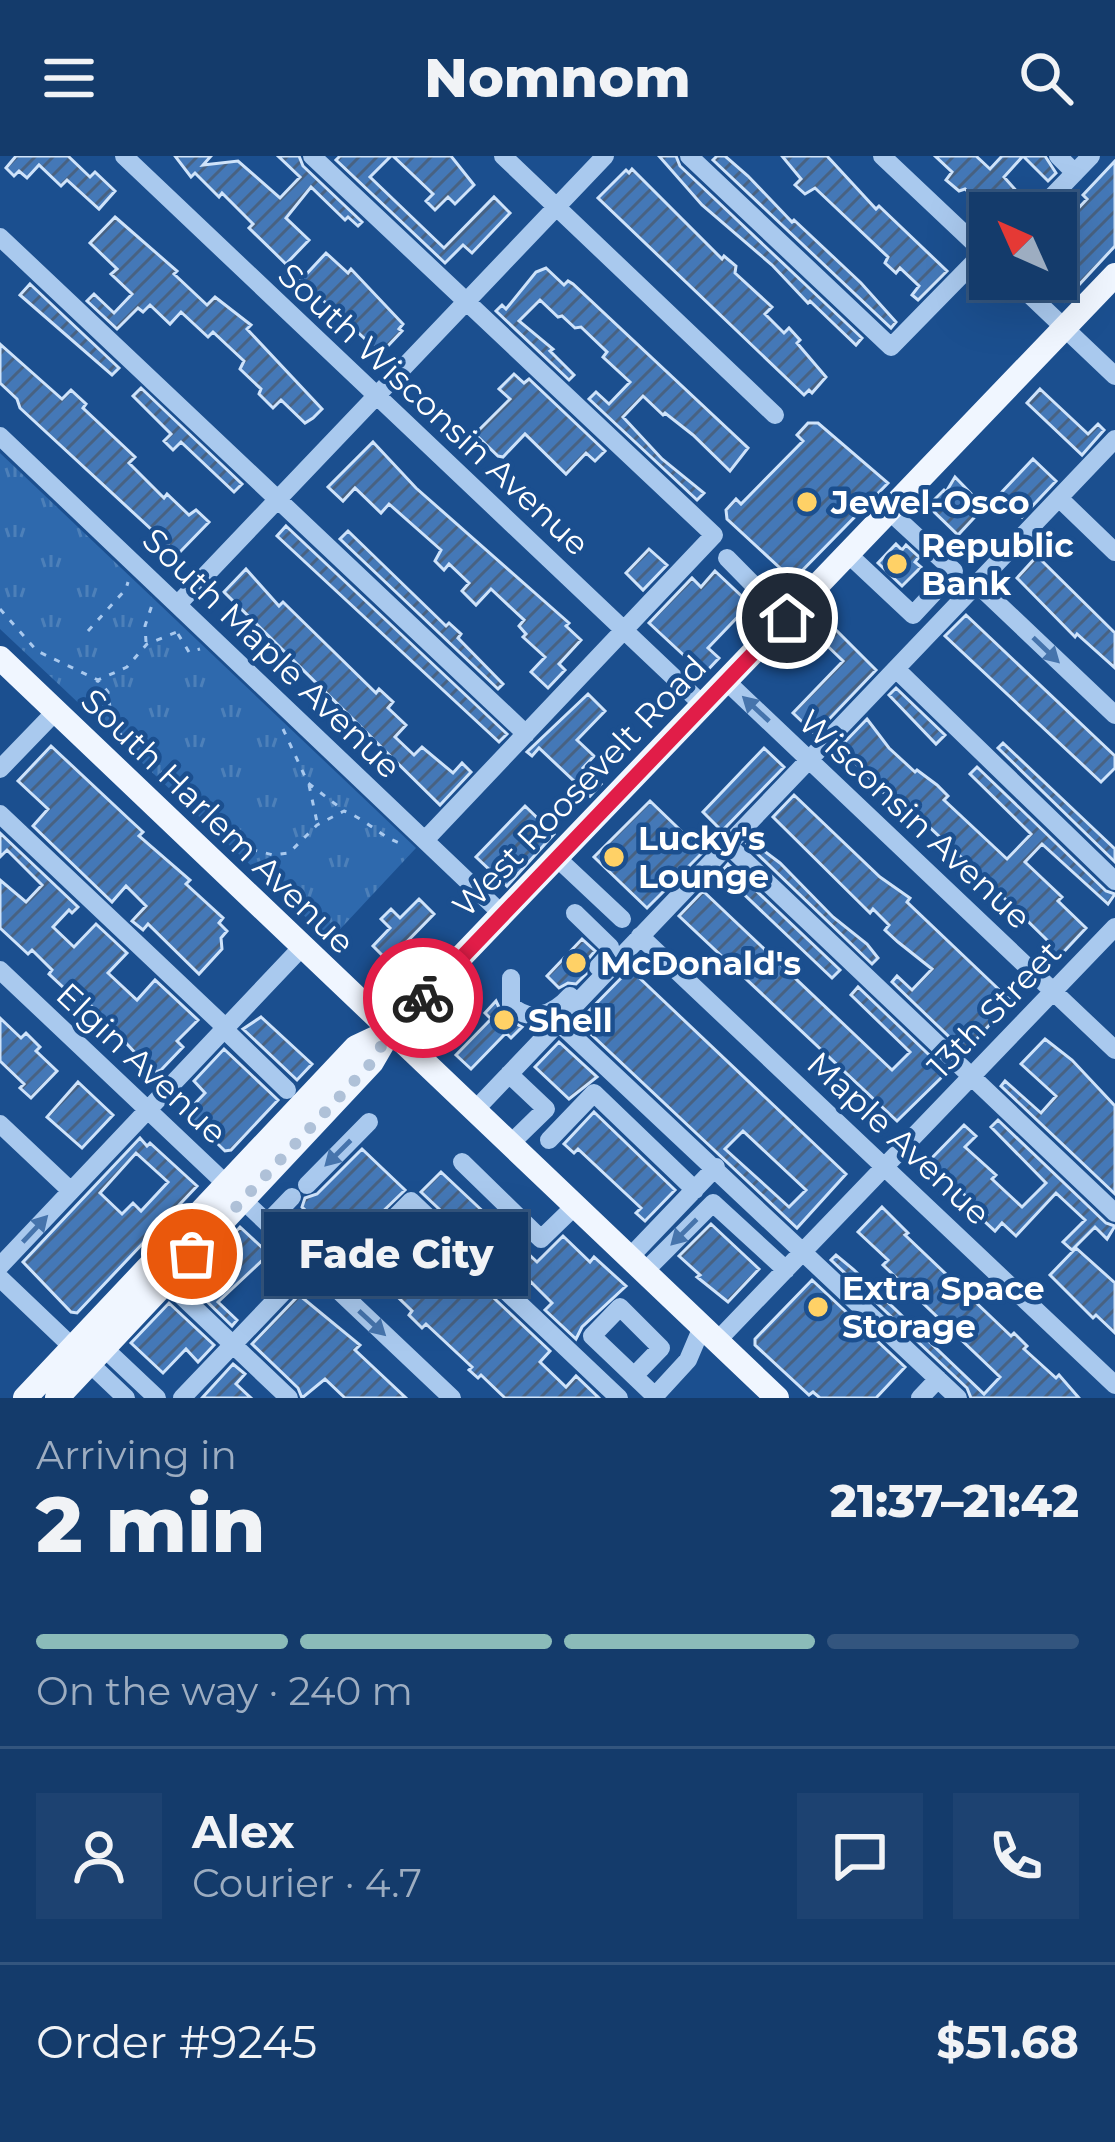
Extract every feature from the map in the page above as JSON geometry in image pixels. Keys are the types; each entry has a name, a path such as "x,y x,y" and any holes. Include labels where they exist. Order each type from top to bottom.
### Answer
{"main road":[{"name":"West Roosevelt Road","path":"235,1192 372,1062 390,1031 1115,275"},
{"name":"South Harlem Avenue","path":"0,658 777,1398"},
{"path":"25,1398 88,1353 166,1281 235,1192"},
{"path":"57,1398 88,1353 235,1192"}],"street":[{"name":"South Wisconsin Avenue","path":"124,156 703,705"},
{"path":"312,156 714,535 419,844"},
{"path":"503,156 775,415"},
{"path":"178,604 605,156"},
{"path":"689,156 891,347 969,271"},
{"path":"882,156 969,237"},
{"path":"1058,156 1075,172"},
{"path":"1056,192 1091,156"},
{"path":"0,237 526,734"},
{"path":"1035,300 1115,376"},
{"name":"South Maple Avenue","path":"0,436 178,604 419,844 502,914"},
{"path":"550,1018 640,936 1115,439"},
{"path":"1059,498 1115,552"},
{"path":"848,554 913,615 954,571 889,511"},
{"path":"727,558 787,618"},
{"path":"977,584 1115,716"},
{"path":"896,669 1115,881"},
{"name":"Wisconsin Avenue","path":"726,681 1115,1050"},
{"path":"0,769 56,710"},
{"path":"0,814 286,1090"},
{"path":"728,845 1115,1213"},
{"path":"556,858 622,920"},
{"path":"474,1111 610,953 606,942 574,914"},
{"name":"13th Street","path":"654,1397 710,1334 804,1252 1115,927"},
{"name":"Maple Avenue","path":"640,936 1115,1385"},
{"path":"0,1267 302,947"},
{"name":"Elgin Avenue","path":"0,970 452,1398"},
{"path":"550,1018 716,1167 958,1398"},
{"path":"509,1074 552,1114 510,1144"},
{"path":"549,1140 594,1093 695,1190"},
{"path":"267,1223 369,1122"},
{"path":"0,1124 71,1191"},
{"path":"462,1162 541,1238 575,1206"},
{"path":"637,1265 716,1167"},
{"path":"331,1283 411,1201 619,1398"},
{"path":"637,1265 713,1203 786,1270"},
{"path":"182,1398 310,1264"},
{"path":"0,1278 88,1353 157,1398"},
{"path":"166,1281 289,1398"},
{"path":"88,1353 126,1398"},
{"path":"634,1376 654,1397"},
{"path":"920,1398 938,1379"}],"path":[{"path":"88,631 126,589 130,574"},
{"path":"146,644 145,626 156,599"},
{"path":"0,609 37,651 98,680 108,692 112,724 134,750 250,849 273,855 290,853 317,825 344,811"},
{"path":"85,712 98,680 127,667 146,644 178,634 185,627"},
{"path":"178,634 189,652 207,647"},
{"path":"281,727 308,783 317,825"},
{"path":"308,783 387,840 419,844"}],"green space":[{"path":"0,453 416,848 330,940 0,629"}],"building":[{"path":"16,156 68,156 90,177 95,172 115,191 99,209 67,180 61,186 39,165 27,178 19,171 14,176 6,168"},
{"path":"175,156 211,156 203,165 238,161 280,198 300,177 278,156 299,156 303,166 362,222 358,226 348,217 345,220 311,187 286,218 309,240 286,264 222,193 219,197 195,173 191,177"},
{"path":"340,156 391,156 370,177 444,248 494,197 510,213 472,253 463,245 445,263 336,160"},
{"path":"393,156 451,156 474,185 455,204 448,197 435,210 426,201 433,194"},
{"path":"659,156 676,156 680,166 862,338 856,345 702,205"},
{"path":"725,156 748,176 861,283 896,322 891,328 713,160"},
{"path":"782,156 827,156 876,209 879,206 947,271 918,300 912,295 919,286 900,268 896,273 885,263 888,257 815,188 805,194 795,185 801,179"},
{"path":"935,156 976,156 990,169 1002,156 1023,156 1004,177 1017,192 959,191 946,180 952,172"},
{"path":"1023,156 1045,156 1056,173 1048,181"},
{"path":"1115,161 1115,246 1077,287 1077,210 1087,199 1083,195"},
{"path":"632,169 722,259 736,266 735,273 772,307 765,314 784,333 789,328 800,340 797,343 826,377 812,393 809,390 804,395 598,198"},
{"path":"115,217 177,271 174,274 207,305 215,297 251,325 247,329 322,409 305,423 281,400 273,408 240,369 244,361 213,332 208,337 181,312 170,324 150,305 143,312 138,308 117,329 87,301 94,294 114,313 132,294 111,274 117,269 90,243"},
{"path":"326,253 348,273 351,269 403,324 384,350 376,349 301,280"},
{"path":"546,268 564,285 573,284 748,448 730,471 643,396 623,417 662,459 704,493 697,500 589,399 596,392 609,404 630,382 581,327 558,317 540,300 519,321 553,349 550,351 574,375 569,380 496,311 502,305 506,309 536,272"},
{"path":"30,284 119,368 112,375 20,295"},
{"path":"0,344 62,399 71,390 86,404 83,408 135,457 129,463 164,498 167,494 189,515 196,510 209,522 178,554 20,408 0,383"},
{"path":"514,374 524,383 529,379 605,451 595,461 586,453 566,474 525,434 503,457 498,456 475,434 510,399 499,389"},
{"path":"141,388 242,484 234,492 181,442 173,450 164,441 171,434 133,396"},
{"path":"1040,389 1088,434 1098,424 1104,430 1082,455 1027,403"},
{"name":"Jewel-Osco","path":"808,423 818,423 888,483 793,580 727,519 726,510 736,499 741,504 803,441 797,435"},
{"path":"373,442 416,488 569,623 566,626 581,640 559,664 565,670 548,688 531,672 545,657 523,637 526,634 519,626 524,620 491,589 476,605 462,591 469,583 449,564 444,570 435,561 441,550 389,504 381,513 355,488 343,501 328,487"},
{"path":"1033,459 1056,481 1022,517 999,495"},
{"path":"955,477 984,507 958,535 928,506 946,492"},
{"path":"286,526 507,734 499,742 277,536"},
{"path":"348,531 446,626 449,623 461,634 458,638 503,684 498,689 340,539"},
{"name":"Republic Bank","path":"896,544 902,550 906,545 919,557 915,562 921,567 902,586 878,563"},
{"path":"649,549 667,565 643,590 626,573"},
{"path":"1037,556 1115,633 1115,668 1077,634 1075,637 1017,578"},
{"path":"246,569 279,606 283,602 376,693 379,689 393,702 388,708 406,725 395,737 414,755 422,747 453,773 462,763 471,772 440,805 224,592"},
{"path":"715,571 750,604 708,648 719,658 704,674 649,623 692,578 701,587"},
{"path":"966,615 1115,756 1115,768 1101,782 945,636"},
{"path":"823,617 876,670 815,734 793,713 843,661 811,630"},
{"path":"896,688 945,735 936,744 889,695"},
{"path":"588,694 605,711 577,740 594,756 583,768 601,784 590,796 539,748 532,756 527,752"},
{"path":"867,719 889,748 937,785 948,796 944,800 1007,859 1031,834 970,774 977,767 1106,891 1115,894 1108,904 1042,844 1025,862 1086,928 1058,958 1044,945 1048,941 999,893 906,805 883,792 840,747"},
{"path":"1003,743 1115,849 1115,862 998,748"},
{"path":"51,746 143,832 139,836 190,880 186,884 223,918 219,923 227,931 221,938 222,949 199,974 148,924 143,930 132,921 146,906 126,886 112,902 33,826 48,809 18,781"},
{"path":"764,748 784,767 722,831 703,812"},
{"path":"794,795 880,877 910,898 907,902 1011,1001 965,1052 892,982 897,976 912,990 932,969 885,930 889,925 873,909 870,913 773,817"},
{"path":"650,801 703,852 647,908 594,857"},
{"path":"525,806 554,834 507,886 476,857"},
{"path":"0,833 78,907 53,927 74,947 96,924 127,953 108,973 137,1000 155,980 198,1020 177,1041 183,1047 161,1070 154,1073 83,997 80,1001 63,987 32,950 28,954 0,928 0,880 26,902 42,885 7,850 0,857"},
{"path":"751,841 878,958 872,964 747,844"},
{"path":"728,864 840,970 832,978 732,883 722,871"},
{"path":"703,891 892,1070 910,1052 851,995 858,987 947,1072 897,1121 679,916"},
{"path":"419,899 434,914 388,961 373,946 390,928 381,919 391,909 400,918"},
{"name":"McDonald's","path":"582,939 595,951 585,963 586,974 576,984 559,988 547,976"},
{"path":"630,969 846,1174 797,1228 578,1022","holes":["743,1131 806,1190 789,1207 725,1149"]},
{"path":"496,1001 503,1016 522,1027 511,1038 506,1033 471,1069 456,1055 491,1019 485,1013"},
{"path":"261,1017 312,1064 297,1080 243,1029"},
{"path":"0,1018 21,1038 26,1033 40,1047 36,1051 57,1071 31,1098 20,1088 24,1084 0,1061"},
{"path":"1045,1039 1115,1106 1115,1194 1001,1086 1005,1081 1041,1113 1056,1096 1021,1064"},
{"path":"559,1042 597,1077 569,1099 535,1067"},
{"path":"224,1049 278,1100 225,1151 186,1113 205,1093 194,1081"},
{"path":"78,1082 113,1115 82,1148 47,1117"},
{"path":"594,1112 675,1190 645,1221 636,1213 641,1208 578,1149 574,1153 564,1144"},
{"path":"998,1120 1106,1223 1115,1226 1107,1239 1095,1227 1072,1250 1063,1242 1085,1220 1056,1193 1016,1236 1002,1223 995,1231 983,1220 987,1215 928,1162 964,1125 976,1136 965,1147 1022,1207 1046,1183 991,1127"},
{"path":"140,1138 197,1186 77,1313 23,1262","holes":["136,1153 168,1182 141,1211 133,1203 122,1214 100,1193"]},
{"path":"362,1149 405,1190 345,1248 302,1207 305,1198 317,1194"},
{"path":"441,1172 537,1262 563,1236 626,1286 582,1327 576,1339 545,1310 552,1303 531,1282 524,1289 421,1192"},
{"path":"882,1207 908,1233 905,1235 1079,1398 971,1398 967,1388 831,1260 836,1255 853,1269 984,1394 1000,1377 883,1265 888,1260 858,1232"},
{"path":"411,1220 550,1351 540,1362 566,1387 576,1376 599,1398 505,1398 469,1370 472,1367 426,1324 422,1328 409,1315 412,1311 363,1268"},
{"path":"711,1224 759,1269 728,1302 679,1256"},
{"path":"240,1227 269,1254 218,1302 237,1320 232,1326 188,1283"},
{"path":"1076,1248 1115,1283 1115,1333 1050,1275"},
{"name":"Extra Space Storage","path":"812,1280 905,1367 876,1398 809,1395 755,1345 755,1339"},
{"path":"299,1295 360,1345 355,1350 406,1398 345,1398 325,1379 302,1398 298,1388 252,1344"},
{"path":"169,1303 214,1345 198,1362 186,1349 163,1373 131,1343"},
{"path":"233,1364 245,1374 236,1384 251,1398 202,1398"}],"way so far":[{"path":"192,1254 372,1062 390,1031 423,998"}],"place":[{"name":"Jewel-Osco","path":"807,502"},
{"name":"Republic Bank","path":"897,564"},
{"name":"Lucky's Lounge","path":"614,857"},
{"name":"McDonald's","path":"576,963"},
{"name":"Shell","path":"504,1020"},
{"name":"Fade City","path":"192,1254"},
{"name":"Extra Space Storage","path":"818,1307"}],"route":[{"path":"423,998 787,618"}]}
